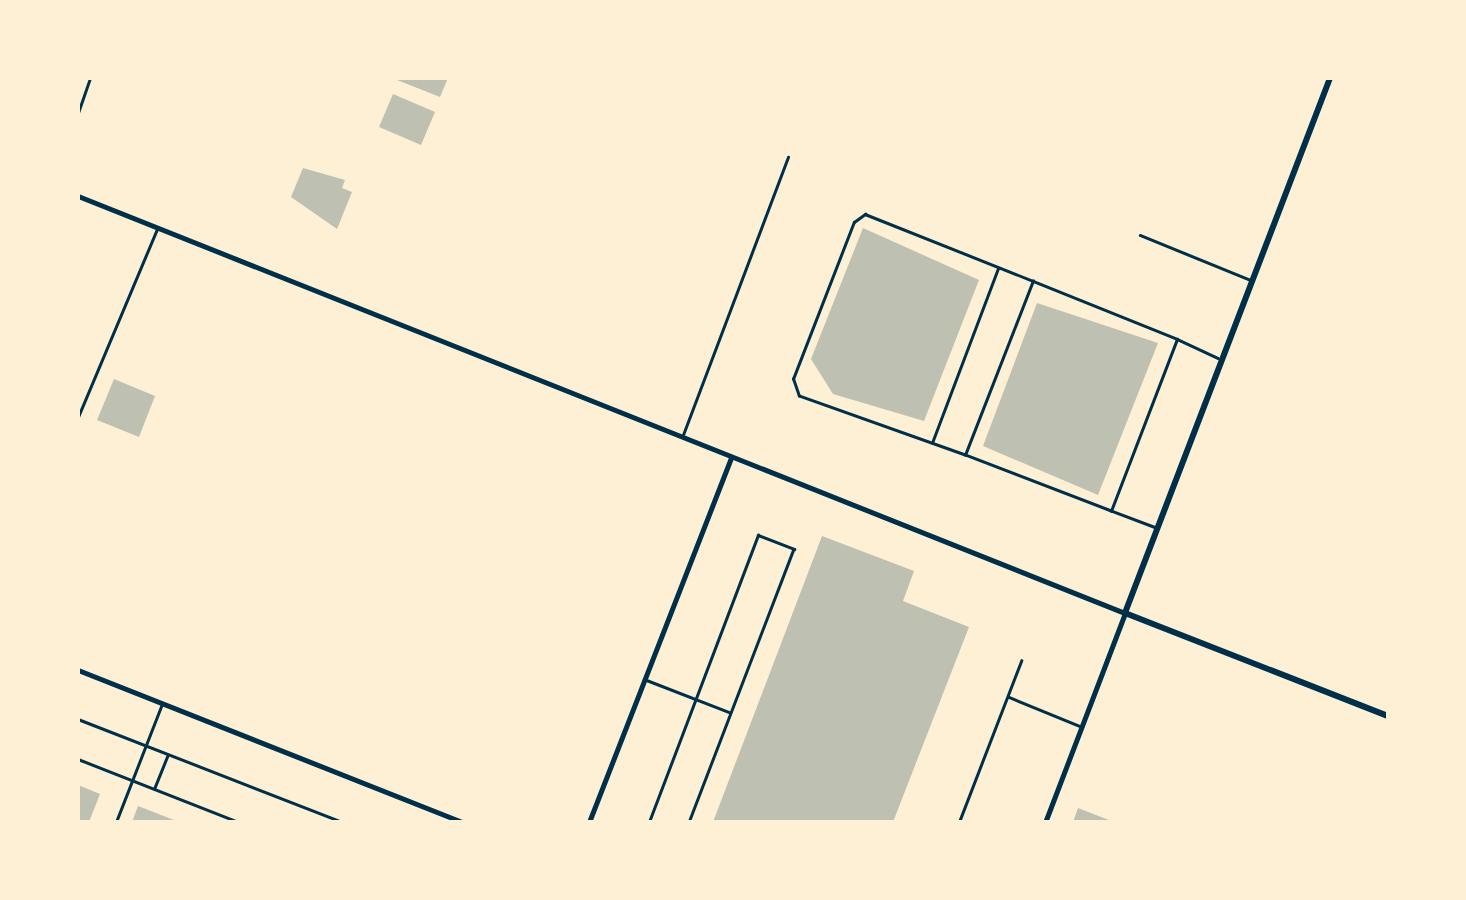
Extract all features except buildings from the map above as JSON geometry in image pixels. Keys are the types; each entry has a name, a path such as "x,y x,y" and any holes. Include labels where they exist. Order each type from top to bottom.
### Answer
{"street":[{"path":"1044,822 1330,78"},
{"path":"78,196 1388,716"},
{"path":"589,822 732,456"},
{"path":"78,670 462,822"}],"lane":[{"path":"78,112 90,78"},
{"path":"682,436 788,157"},
{"path":"1157,529 799,396 800,362 854,222 865,214 1222,360"},
{"path":"78,417 158,228"},
{"path":"1140,235 1252,280"},
{"path":"932,444 998,267"},
{"path":"966,455 1033,281"},
{"path":"1111,511 1177,340"},
{"path":"649,822 758,535 794,549 689,822"},
{"path":"959,822 1022,660"},
{"path":"644,679 731,713"},
{"path":"1008,696 1082,727"},
{"path":"116,822 162,704"},
{"path":"78,719 342,822"},
{"path":"154,789 168,754"},
{"path":"78,759 239,822"}]}
